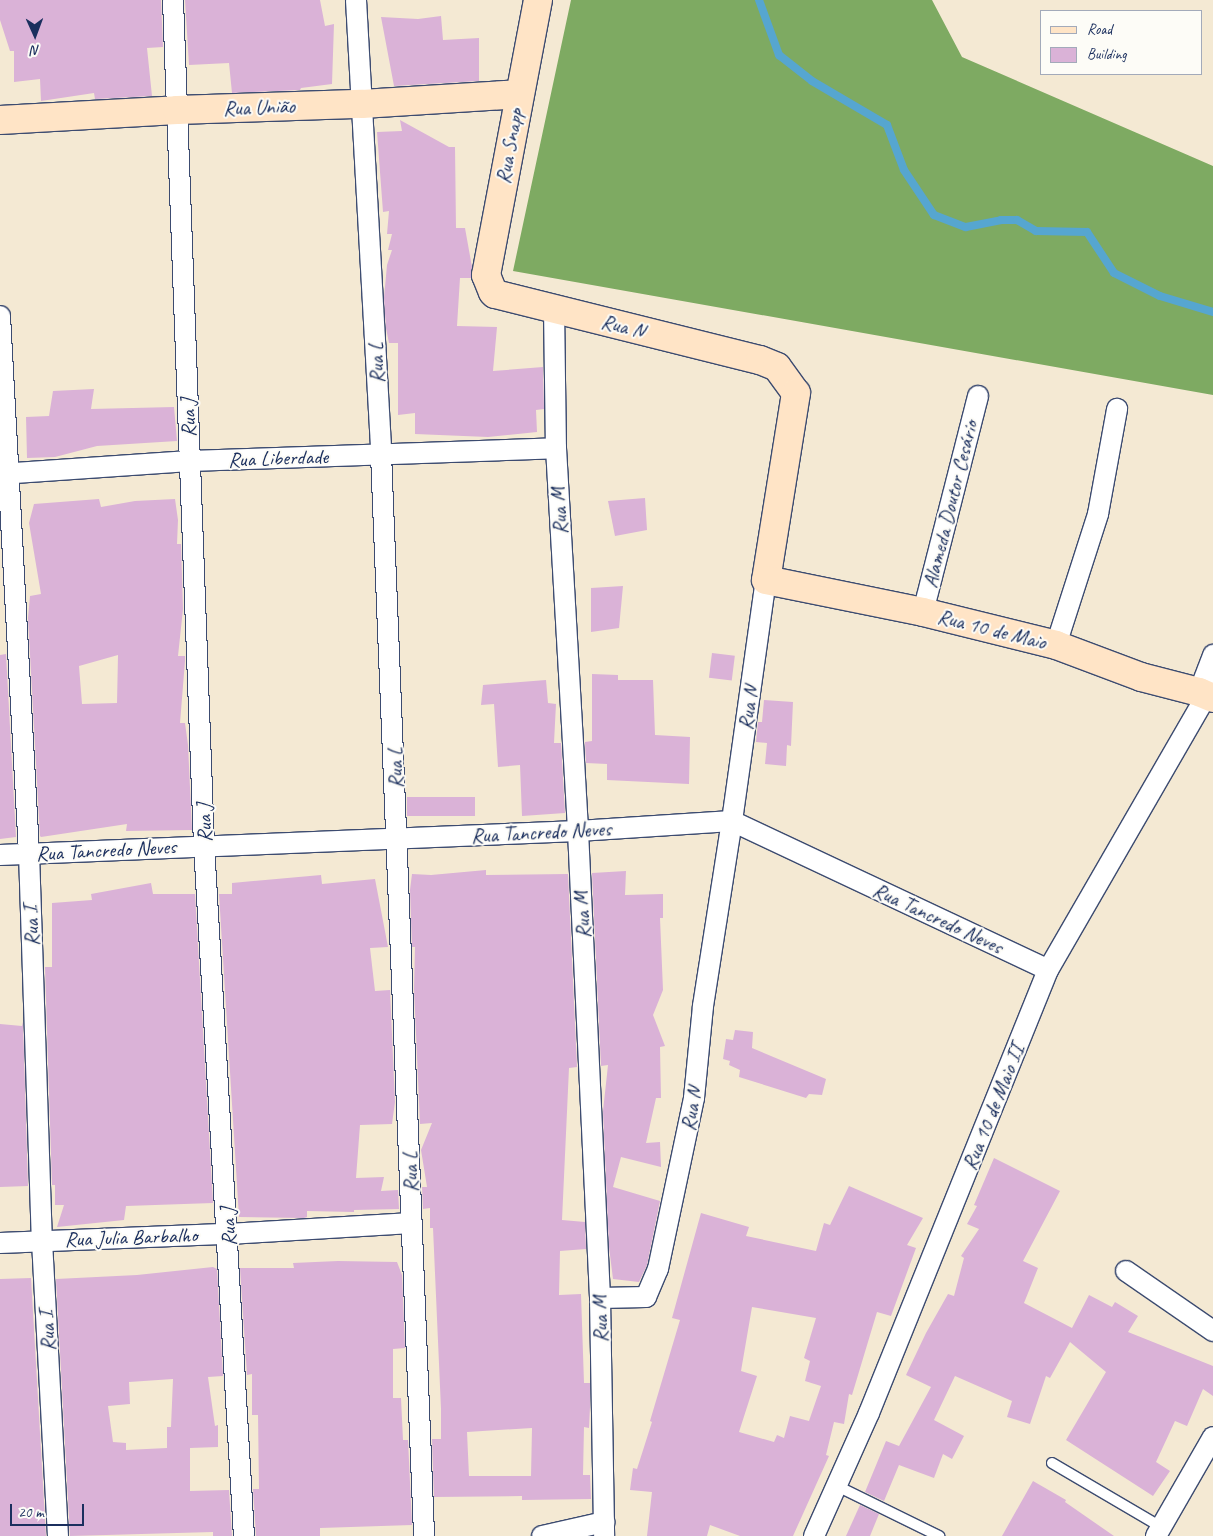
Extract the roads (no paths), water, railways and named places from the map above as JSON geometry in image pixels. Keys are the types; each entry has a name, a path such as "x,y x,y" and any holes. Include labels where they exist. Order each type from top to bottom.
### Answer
{"main road":[{"name":"Rua Snapp","path":"493,292 486,275 538,0"},
{"name":"Rua União","path":"0,120 177,110 362,104 519,94"},
{"name":"Rua N","path":"493,292 760,360 777,367 796,393 766,580"},
{"name":"Rua 10 de Maio","path":"766,580 923,612 1056,645 1141,677 1206,695"}],"street":[{"path":"173,0 177,110"},
{"name":"Rua L","path":"356,0 381,454 398,838 424,1536"},
{"name":"Rua J","path":"177,110 204,845 244,1536"},
{"name":"Rua M","path":"554,308 556,448 578,831 600,1298 604,1529"},
{"name":"Rua I","path":"0,316 4,473 29,853 42,1241 58,1536"},
{"name":"Alameda Doutor Cesário","path":"923,612 978,396"},
{"path":"1056,645 1098,514 1117,410"},
{"name":"Rua Liberdade","path":"4,473 190,462 556,448"},
{"name":"Rua N","path":"600,1298 646,1297 658,1269 694,1098 703,1006 732,821 766,580"},
{"name":"Rua 10 de Maio II","path":"814,1536 873,1403 1048,970 1206,695 1213,655"},
{"name":"Rua Tancredo Neves","path":"0,854 578,831 732,821 1048,970"},
{"name":"Rua Julia Barbalho","path":"0,1243 228,1234 412,1223"},
{"path":"1126,1271 1213,1331"},
{"path":"1159,1532 1213,1437"},
{"path":"542,1536 604,1529"}],"lane":[{"path":"1052,1462 1159,1532"},
{"path":"837,1486 940,1536"}],"waterway":[{"path":"759,0 779,55 812,81 887,125 904,170 934,215 966,227 1001,220 1017,220 1036,231 1087,232 1114,273 1160,296 1213,312"}]}
